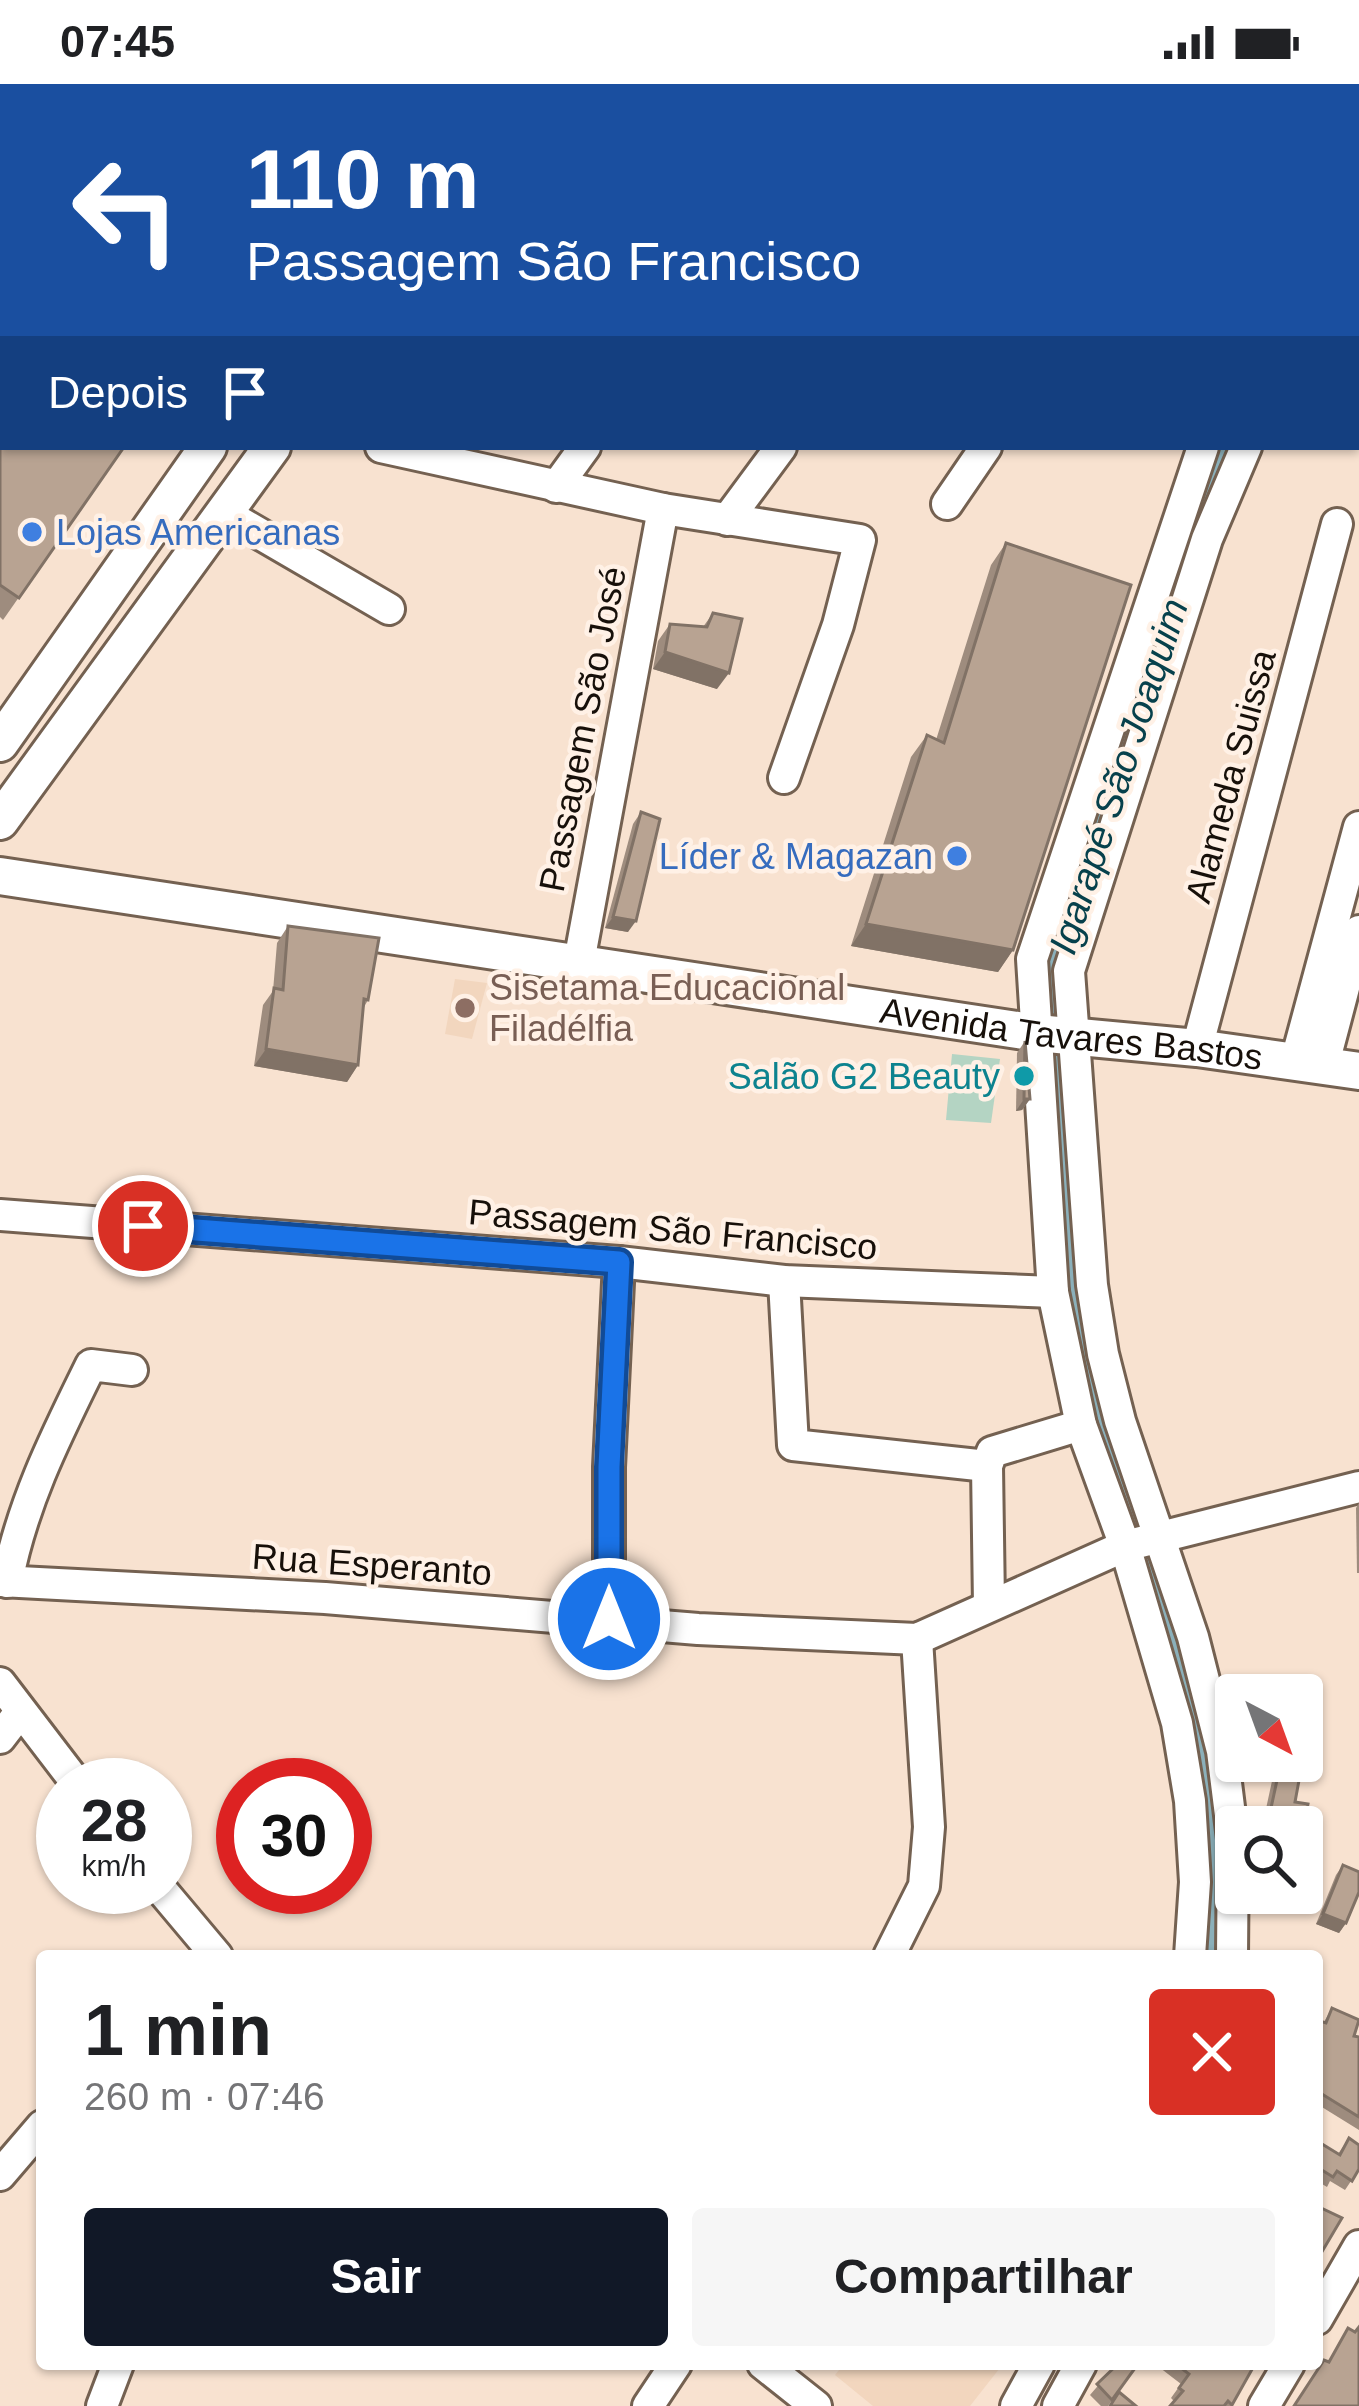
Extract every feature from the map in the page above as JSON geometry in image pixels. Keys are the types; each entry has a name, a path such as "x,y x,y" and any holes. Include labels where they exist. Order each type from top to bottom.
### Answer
{"main road":[{"path":"0,743 206,450"},
{"path":"0,820 270,450"},
{"name":"Avenida Tavares Bastos","path":"0,876 1054,1035 1197,1048 1326,1067"}],"street":[{"path":"394,450 663,509 860,539 811,708 784,778"},
{"path":"556,487 583,450"},
{"path":"727,520 779,450"},
{"path":"947,504 984,450"},
{"path":"1190,1950 1195,1882 1190,1801 1120,1421 1102,1354 1054,1035 1032,959 1202,450"},
{"path":"1232,1950 1233,1839 1222,1751 1192,1637 1081,1425 1053,1292 1054,1035 1069,971 1207,539 1245,450"},
{"name":"Passagem São José","path":"578,962 663,509"},
{"path":"224,513 388,609"},
{"name":"Alameda Suissa","path":"1197,1048 1337,524"},
{"path":"1326,1067 1359,827"},
{"path":"1326,1067 1359,931"},
{"name":"Passagem São Francisco","path":"0,1216 619,1262 784,1281 1053,1292"},
{"path":"609,1619 609,1467 619,1262"},
{"path":"784,1281 793,1445 987,1466"},
{"path":"4,1582 17,1530 46,1456 91,1365 132,1370"},
{"path":"989,1605 987,1466 992,1452 1081,1425"},
{"name":"Rua Esperanto","path":"4,1582 325,1598 698,1629 916,1639 1142,1542 1359,1487"},
{"path":"893,1950 924,1886 929,1827 916,1639"},
{"path":"0,1683 57,1758"},
{"path":"0,1738 20,1712"},
{"path":"178,1914 202,1950"},
{"path":"0,2175 36,2133"},
{"path":"1323,2309 1359,2246"},
{"path":"102,2406 116,2370"},
{"path":"648,2406 672,2370"},
{"path":"771,2370 816,2406"},
{"path":"1016,2406 1036,2370"},
{"path":"1058,2406 1078,2370"},
{"path":"1264,2406 1285,2370"}],"shaded area":[{"name":"Sisetama Educacional Filadélfia","path":"455,979 487,983 472,1039 445,1034"},
{"path":"839,2370 998,2370 970,2406 873,2406 835,2375"}],"green space":[{"path":"952,1054 1000,1059 991,1123 946,1120"}],"water":[{"name":"Igarapé São Joaquim","path":"1209,450 1236,450 1059,976 1065,1127 1084,1322 1181,1626 1219,1806 1215,1806 1215,1914 1221,1914 1221,1950 1202,1950 1206,1898 1108,1471 1060,1298 1042,975"}],"building":[{"name":"Lojas Americanas","path":"0,450 122,450 19,598 0,585"},
{"name":"Líder & Magazan","path":"1006,543 1131,585 1013,950 866,924 927,735 944,743"},
{"path":"713,613 742,619 729,673 665,652 670,624 707,627"},
{"path":"641,812 660,819 636,921 613,917"},
{"path":"288,926 379,938 368,1000 364,999 358,1065 266,1049 274,988 283,990"},
{"path":"1025,1041 1030,1099 1024,1099"},
{"path":"1277,1782 1299,1782 1295,1802 1308,1804 1308,1806 1271,1806"},
{"path":"1343,1865 1359,1872 1359,1892 1346,1923 1323,1914"},
{"path":"1332,2008 1359,2020 1354,2036 1359,2037 1359,2117 1323,2095 1326,2023"},
{"path":"1349,2138 1359,2145 1359,2169 1352,2181 1337,2171 1333,2177 1323,2171 1323,2145 1340,2155"},
{"path":"1323,2209 1342,2218 1323,2250"},
{"path":"1359,2327 1359,2406 1294,2406 1317,2370 1323,2370 1324,2360 1329,2362 1348,2328 1355,2332"},
{"path":"1112,2370 1134,2370 1112,2400 1097,2384"},
{"path":"1184,2370 1252,2370 1232,2405 1228,2401 1224,2406 1170,2406 1189,2374"},
{"path":"1119,2392 1136,2406 1110,2406"}],"place":[{"name":"Lojas Americanas","path":"32,532"},
{"name":"Líder & Magazan","path":"957,856"},
{"name":"Sisetama Educacional Filadélfia","path":"465,1008"},
{"name":"Salão G2 Beauty","path":"1024,1076"}],"route":[{"path":"143,1226 619,1262 609,1467 609,1619"}]}
